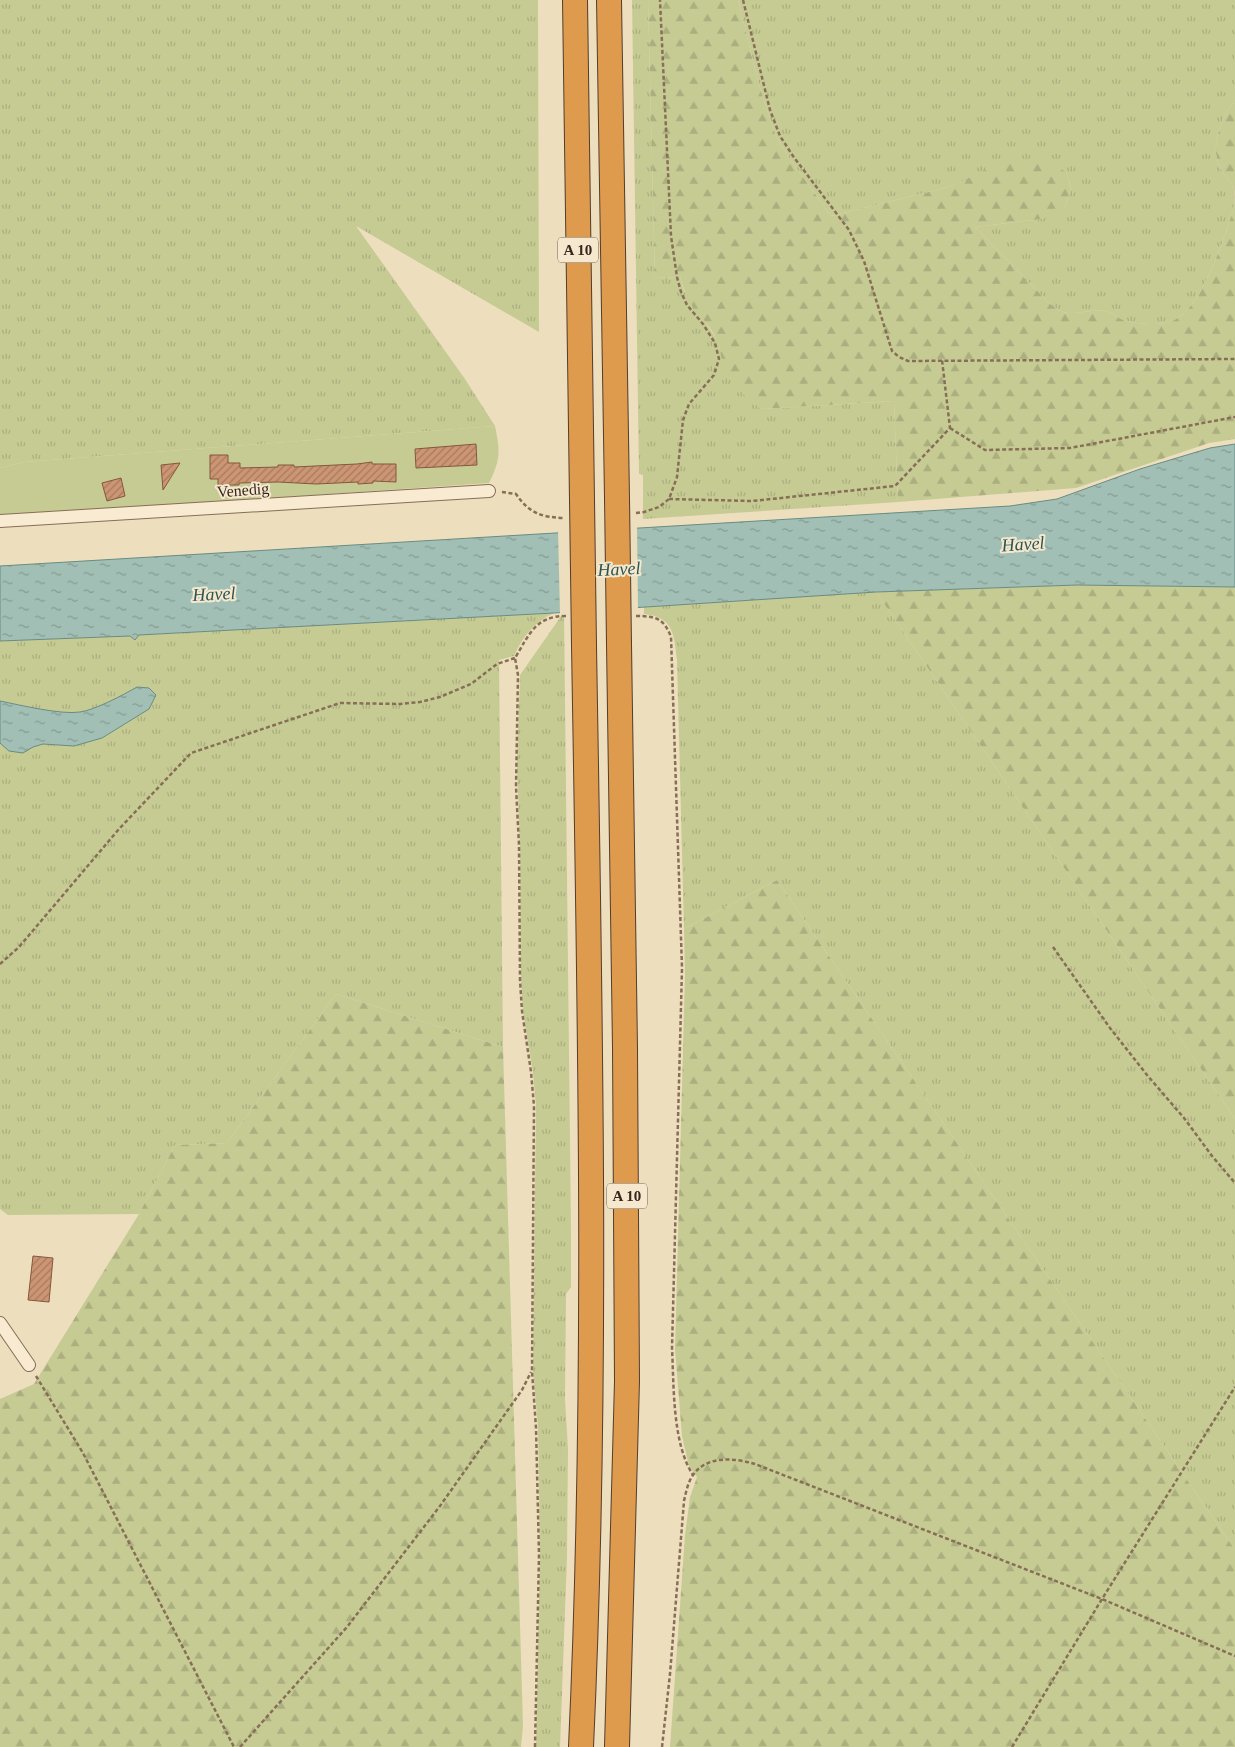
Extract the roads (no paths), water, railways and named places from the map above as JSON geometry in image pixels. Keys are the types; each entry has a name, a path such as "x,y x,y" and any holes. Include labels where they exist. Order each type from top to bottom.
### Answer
{"highway":[{"name":"A 10","path":"575,0 592,1207 590,1492 581,1747"},
{"name":"A 10","path":"609,0 627,1185 626,1381 617,1747"}],"street":[{"name":"Venedig","path":"0,521 489,490"},
{"path":"0,1323 29,1365"}],"water":[{"name":"Havel","path":"1235,444 1235,587 1077,585 876,592 554,613 139,635 135,640 130,636 0,641 0,566 1010,506 1057,499 1140,469 1210,448"},
{"path":"137,687 149,688 156,695 149,709 102,738 74,746 43,744 23,753 9,751 0,743 0,701 72,713 86,711 101,705"}]}
